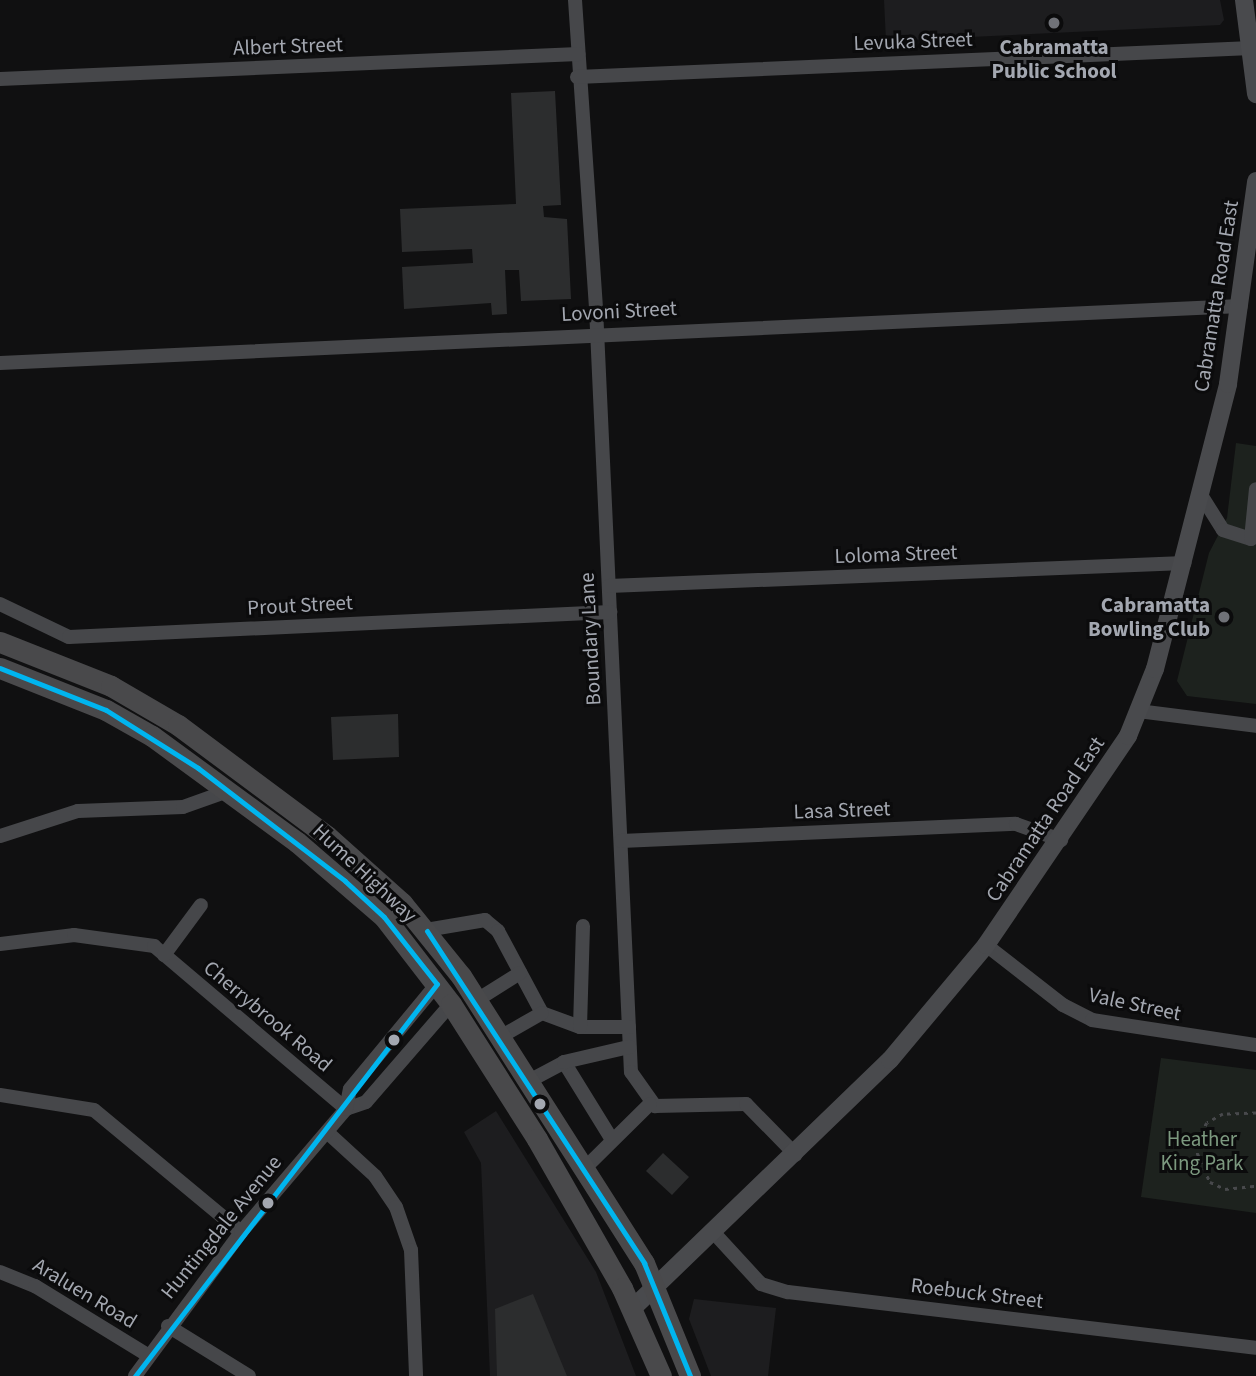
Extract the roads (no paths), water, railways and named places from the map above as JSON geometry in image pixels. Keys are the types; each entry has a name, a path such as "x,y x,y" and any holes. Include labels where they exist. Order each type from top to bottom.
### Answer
{"highway":[{"name":"Hume Highway","path":"0,642 100,681 178,724 327,836 426,930 477,1000 585,1168 656,1289 690,1376"},
{"name":"Hume Highway","path":"0,668 106,710 228,791 345,881 384,917 451,1004 592,1230 633,1308 661,1376"}],"main road":[{"path":"1244,0 1256,94"},
{"name":"Cabramatta Road East","path":"633,1308 715,1234 890,1060 986,945 1061,840 1138,711 1185,563 1202,495 1241,306 1256,181"}],"street":[{"name":"Boundary Lane","path":"575,0 577,77 609,586 629,1047 631,1072 650,1104"},
{"name":"Levuka Street","path":"577,77 1251,48"},
{"name":"Albert Street","path":"0,79 578,54"},
{"name":"Lovoni Street","path":"0,363 595,332 1241,306"},
{"path":"1202,495 1223,530 1254,539 1256,489"},
{"name":"Loloma Street","path":"609,586 1185,563"},
{"name":"Prout Street","path":"0,604 69,636 610,612"},
{"path":"1138,711 1256,726"},
{"path":"0,835 78,811 183,807 228,791"},
{"name":"Lasa Street","path":"621,841 1016,824 1061,840"},
{"path":"164,955 201,905"},
{"path":"426,930 485,920 498,931 542,1013 580,1027 629,1027"},
{"path":"580,1027 583,926"},
{"name":"Cherrybrook Road","path":"0,944 102,936 154,946 346,1109"},
{"name":"Vale Street","path":"986,945 1063,1005 1092,1020 1256,1045"},
{"path":"477,1000 520,973"},
{"name":"Huntingdale Avenue","path":"135,1376 146,1354 241,1232 346,1109 350,1089 437,984"},
{"name":"Huntingdale Avenue","path":"346,1109 366,1102 451,1004"},
{"path":"500,1037 542,1013"},
{"path":"529,1082 564,1062 629,1047"},
{"path":"564,1062 611,1138"},
{"path":"0,1095 94,1110 241,1232"},
{"path":"585,1168 611,1138 650,1104 746,1104 796,1155"},
{"path":"327,1132 375,1176 396,1207 411,1250 416,1376"},
{"name":"Roebuck Street","path":"715,1234 761,1284 788,1292 1256,1348"},
{"name":"Araluen Road","path":"0,1272 35,1286 146,1354"},
{"path":"168,1326 249,1376"}],"place":[{"name":"Cabramatta Public School","path":"1054,23"},
{"name":"Cabramatta Bowling Club","path":"1224,617"}],"park label":[{"name":"Heather King Park","path":"1202,1151"}]}
